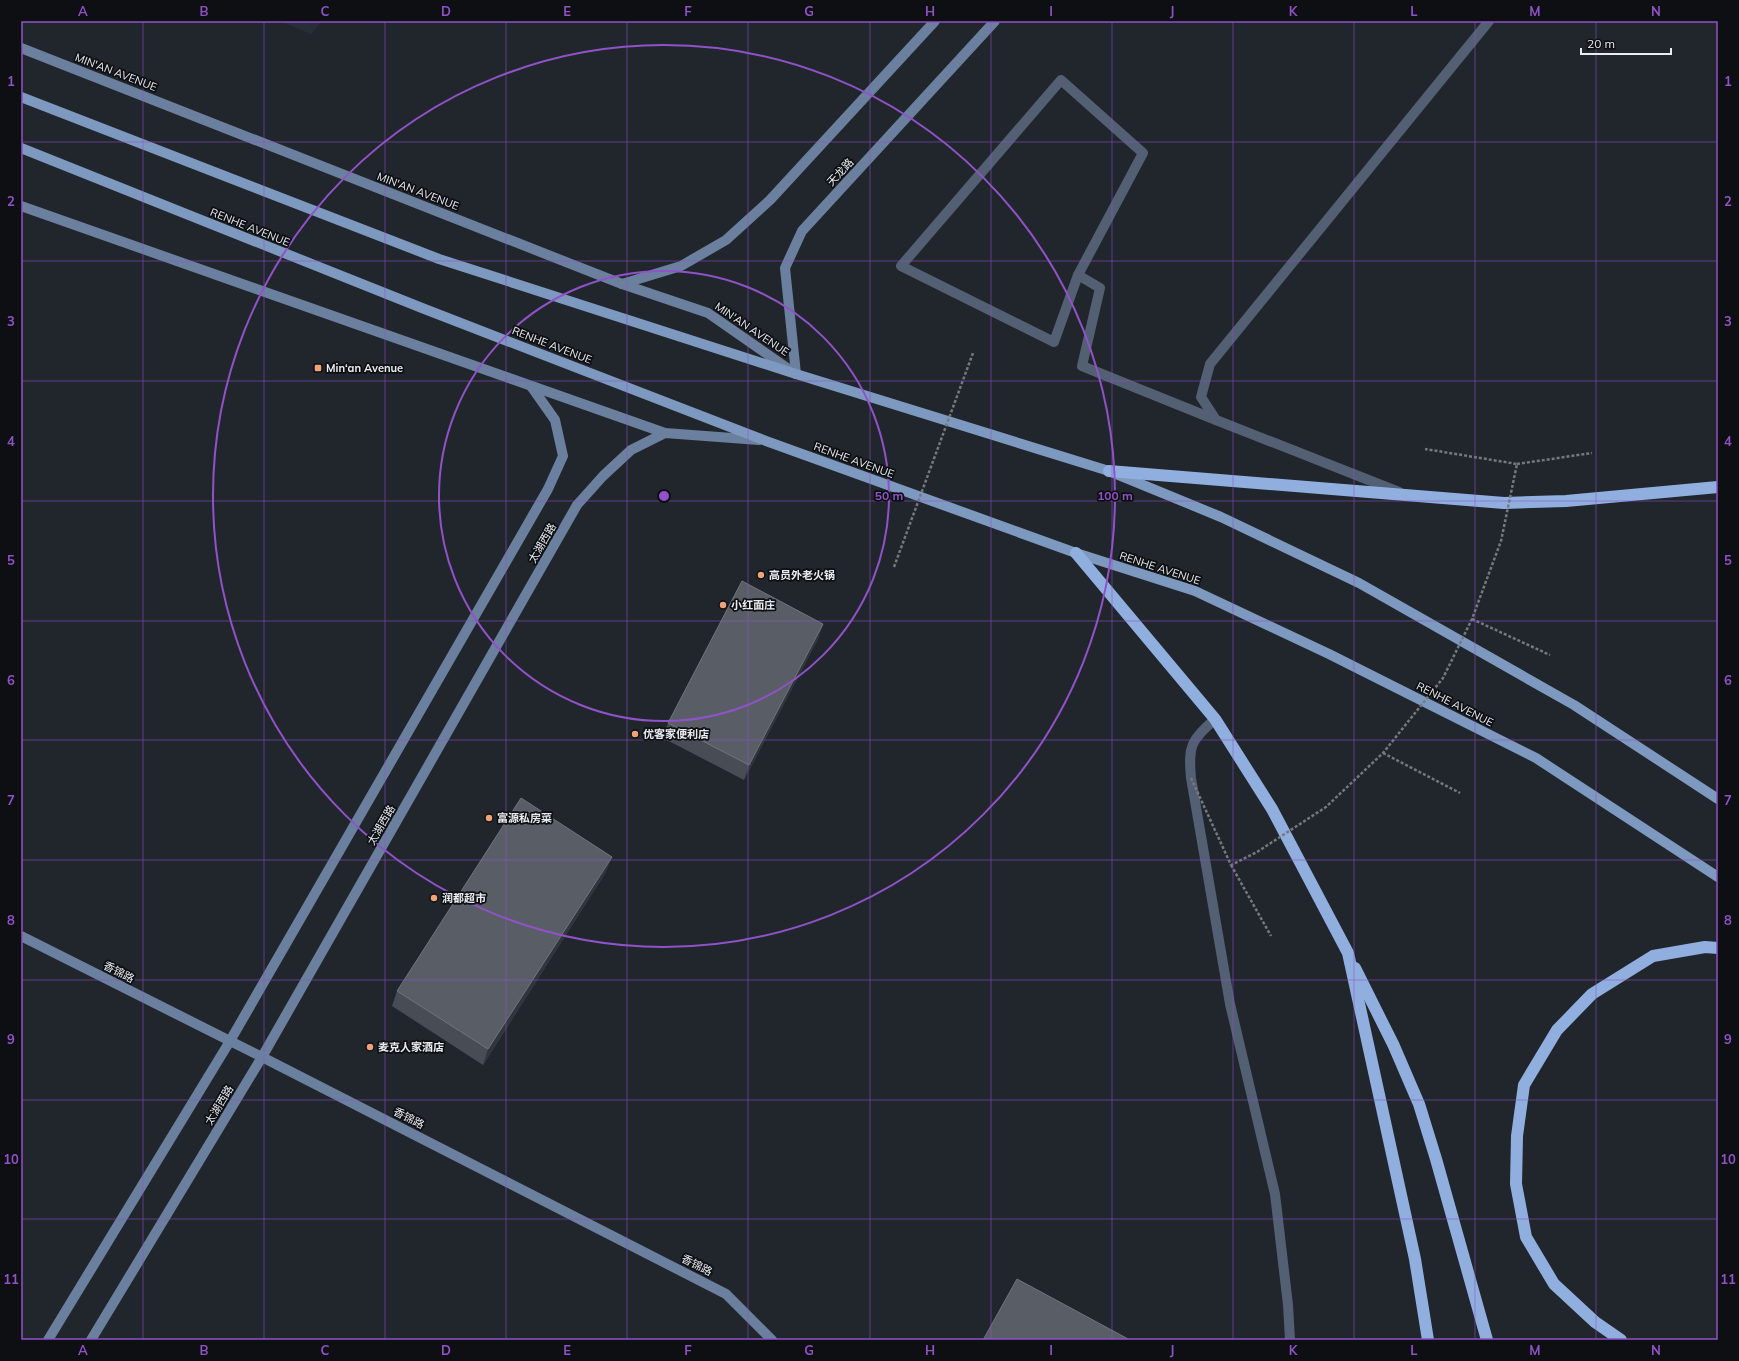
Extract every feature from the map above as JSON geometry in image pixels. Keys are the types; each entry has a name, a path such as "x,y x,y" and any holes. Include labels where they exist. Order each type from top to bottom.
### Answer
{"highway":[{"path":"1109,471 1408,496 1504,502 1566,501 1718,487"},
{"path":"1076,553 1215,720 1272,809 1348,953 1394,1046 1419,1104 1487,1340"},
{"path":"1621,1340 1595,1322 1554,1284 1526,1237 1516,1184 1517,1136 1524,1085 1557,1030 1592,994 1654,956 1705,948 1718,948"},
{"path":"1348,953 1414,1259 1428,1340"}],"main road":[{"path":"622,284 682,266 726,240 770,200 935,21"},
{"name":"天龙路","path":"796,374 785,268 802,231 995,21"},
{"name":"MIN'AN AVENUE","path":"21,48 622,284 708,313 796,374"},
{"path":"21,97 439,259 796,374 1109,471 1221,518 1359,583 1574,705 1718,799"},
{"name":"RENHE AVENUE","path":"21,148 422,308 766,440 1076,553 1195,591 1336,657 1536,758 1718,877"},
{"path":"21,206 665,433 766,440"},
{"name":"太湖西路","path":"48,1340 230,1041 548,489 563,456 555,420 532,386"},
{"name":"太湖西路","path":"91,1340 262,1057 577,505 603,476 631,450 665,433"},
{"name":"香锦路","path":"21,936 262,1057 726,1294 772,1340"}],"street":[{"path":"1216,420 1201,397 1210,364 1489,21"},
{"path":"1061,80 1144,153 1078,275 1054,342 901,266 1061,80"},
{"path":"1078,275 1100,288 1082,366 1408,496"},
{"path":"1215,720 1201,732 1190,747 1191,778 1230,1004 1275,1194 1288,1305 1290,1340"}],"path":[{"path":"894,567 973,353"},
{"path":"1425,449 1517,464 1592,453"},
{"path":"1231,865 1257,852 1326,807 1383,753 1443,678 1472,619 1502,541 1517,464"},
{"path":"1472,619 1550,655"},
{"path":"1383,753 1460,793"},
{"path":"1191,778 1231,865 1271,936"}],"shaded area":[{"path":"280,21 322,21 311,34"}],"building":[{"path":"742,581 823,624 749,765 668,723"},
{"path":"521,798 612,857 488,1049 397,991"},
{"path":"1017,1279 1130,1340 983,1340"}],"place":[{"name":"Min‘an Avenue","path":"318,368"},
{"name":"高员外老火锅","path":"761,575"},
{"name":"小红面庄","path":"723,605"},
{"name":"优客家便利店","path":"635,734"},
{"name":"富源私房菜","path":"489,818"},
{"name":"润都超市","path":"434,898"},
{"name":"麦克人家酒店","path":"370,1047"}]}
